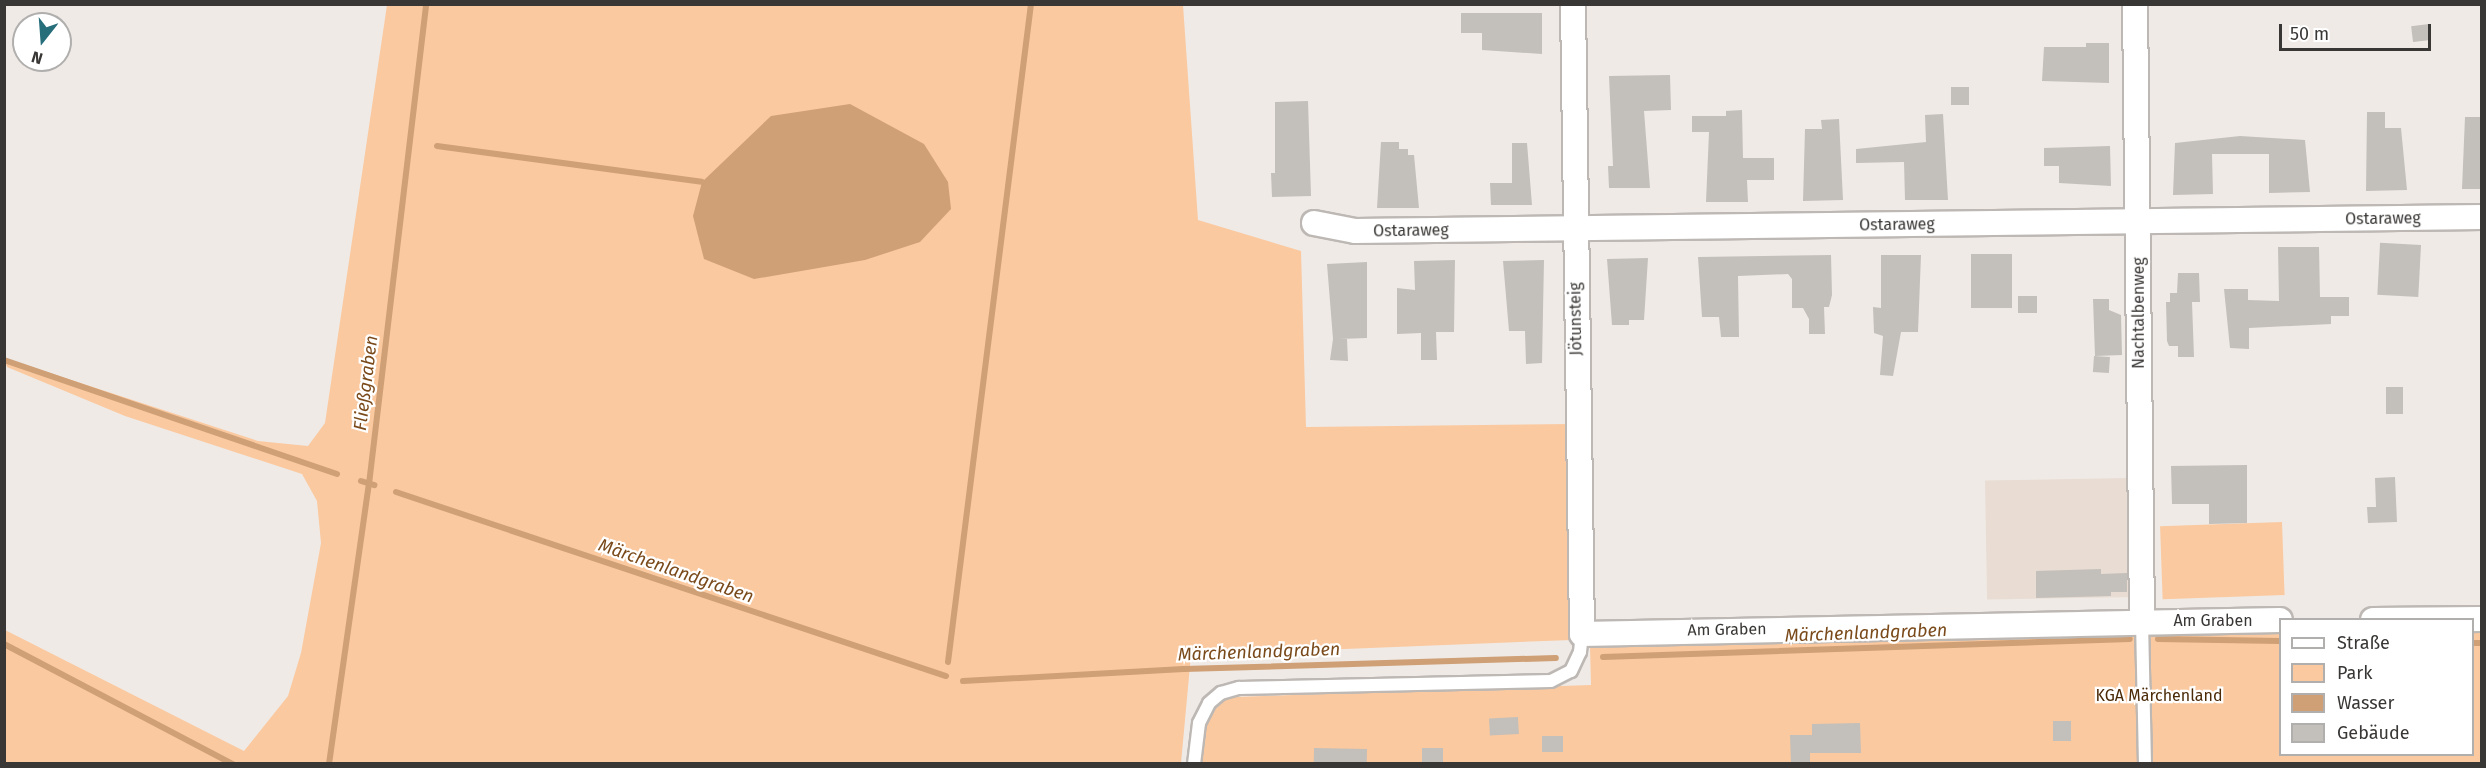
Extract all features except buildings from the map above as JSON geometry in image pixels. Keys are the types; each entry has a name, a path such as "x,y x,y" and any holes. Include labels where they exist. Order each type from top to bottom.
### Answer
{"street":[{"name":"Jötunsteig","path":"1573,4 1581,634"},
{"name":"Nachtalbenweg","path":"2135,4 2142,621"},
{"name":"Ostaraweg","path":"1314,223 1355,231 2481,217"},
{"name":"Am Graben","path":"1581,634 2279,620"}],"lane":[{"path":"2142,621 2145,764"},
{"path":"1194,764 1199,723 1209,703 1221,693 1239,688 1551,681 1571,670 1580,652 1581,634"}],"shaded area":[{"path":"2132,478 2134,597 1987,600 1985,481"}],"green space":[{"path":"387,5 1183,5 1198,220 1301,251 1306,427 1572,424 1571,640 1191,655 1181,763 5,763 5,630 244,751 288,696 301,653 321,543 317,501 302,474 125,416 7,367 4,358 258,441 308,446 325,423"},
{"path":"2282,522 2285,595 2163,599 2160,526"},
{"name":"KGA Märchenland","path":"2474,627 2481,627 2481,763 1199,764 1205,698 1591,685 1590,646 2137,628 2279,628 2279,756 2474,756"}],"water":[{"path":"850,104 924,144 948,182 951,209 920,242 865,260 754,279 704,259 693,216 702,182 771,116"}],"waterway":[{"name":"Fließgraben","path":"329,764 369,484 426,4"},
{"path":"948,662 1031,4"},
{"path":"437,146 702,182"},
{"path":"4,360 337,474"},
{"name":"Fließgraben","path":"361,481 374,485"},
{"name":"Märchenlandgraben","path":"396,492 946,676"},
{"name":"Märchenlandgraben","path":"1603,657 2130,639"},
{"name":"Märchenlandgraben","path":"2158,639 2279,641"},
{"name":"Märchenlandgraben","path":"2474,643 2482,643"},
{"path":"4,644 233,764"},
{"name":"Märchenlandgraben","path":"963,681 1184,669 1556,658"}]}
